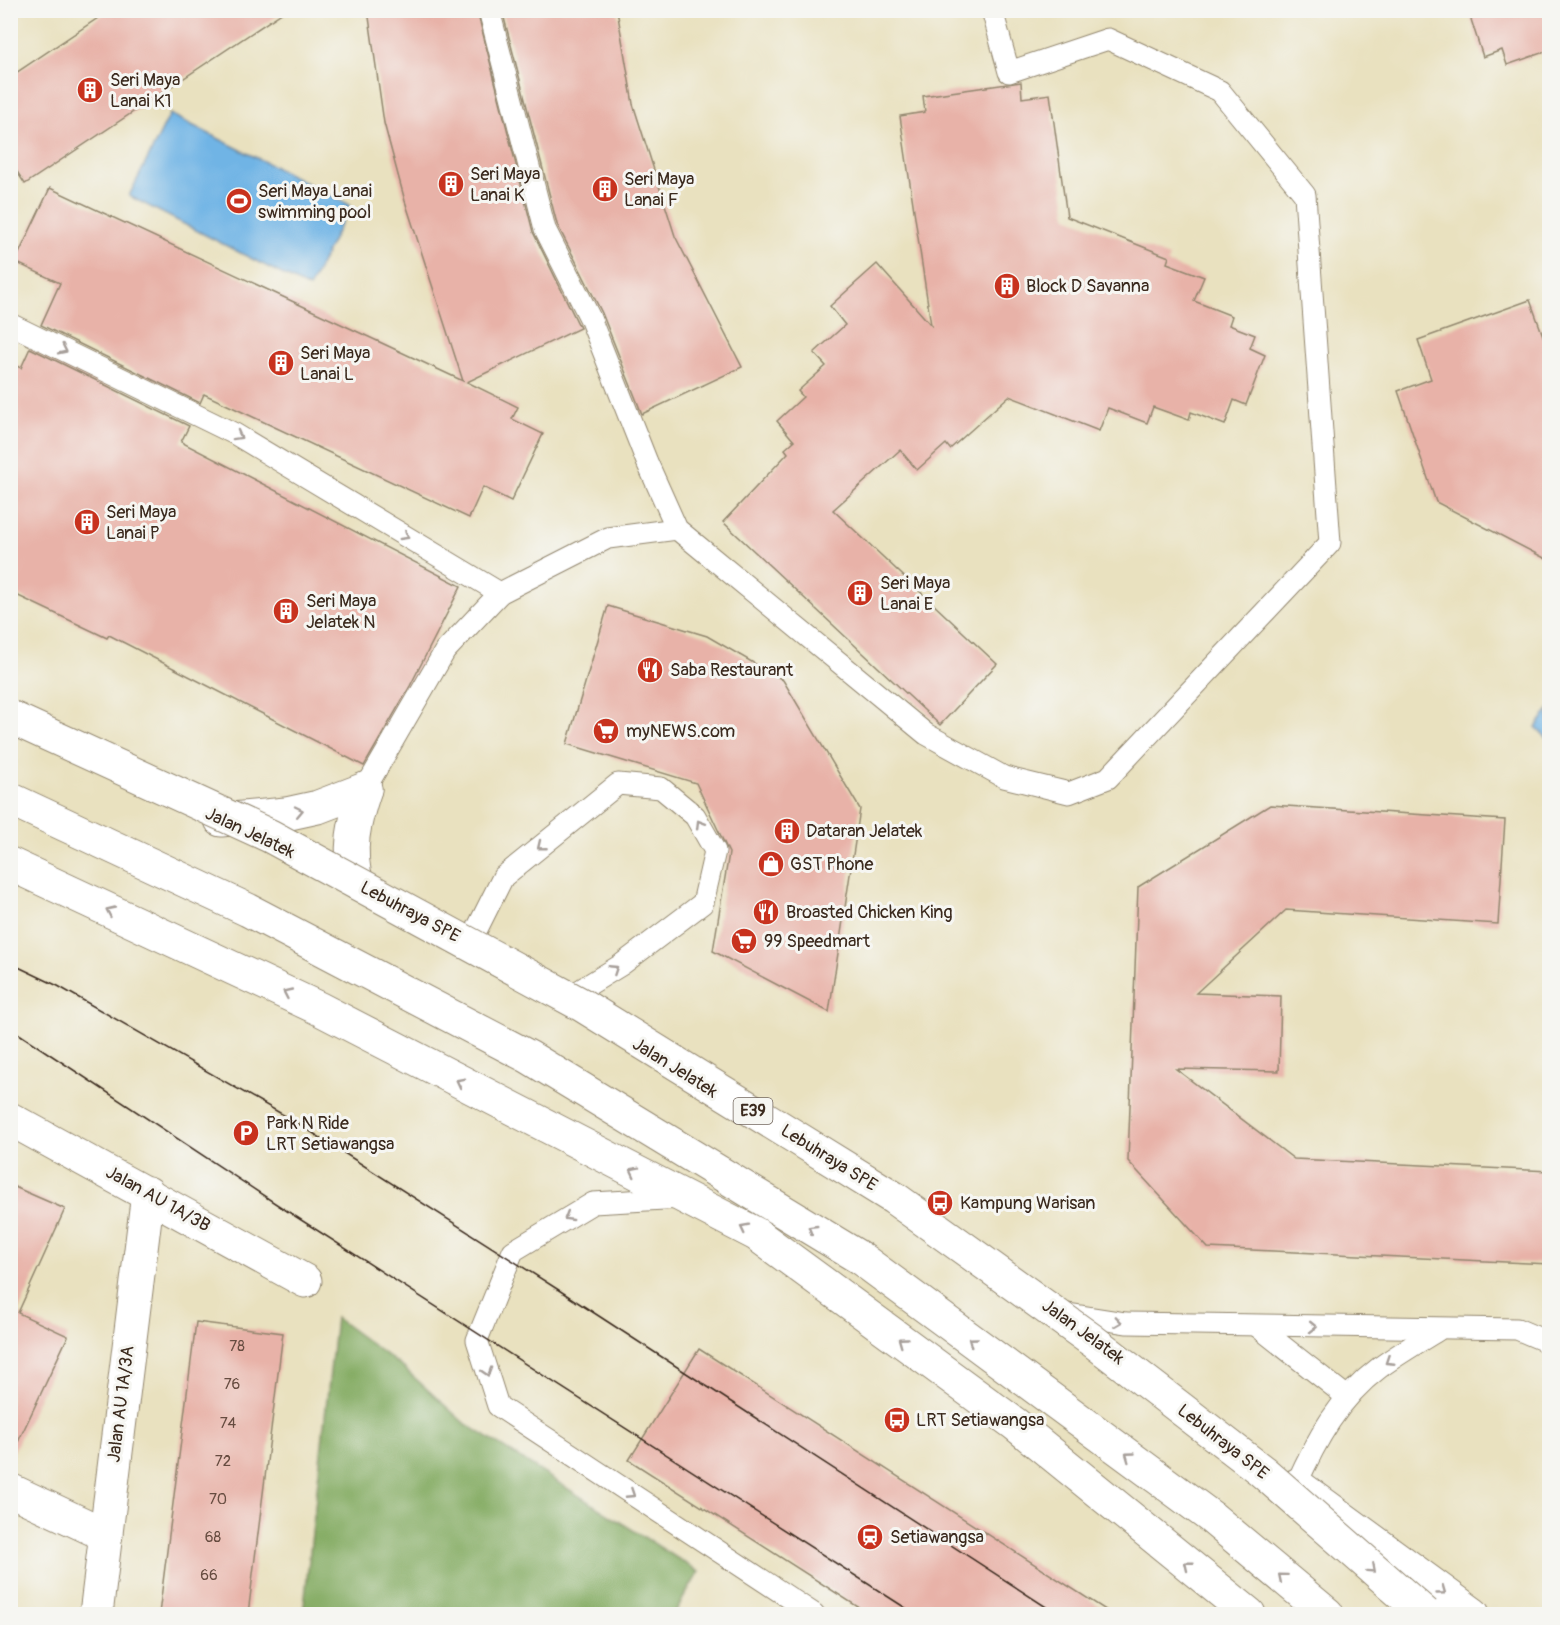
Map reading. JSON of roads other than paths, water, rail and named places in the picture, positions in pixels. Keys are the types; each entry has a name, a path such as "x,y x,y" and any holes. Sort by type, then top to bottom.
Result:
{"main road":[{"name":"Jalan Jelatek","path":"10,717 220,820 426,915 471,941 859,1183 920,1228 1060,1313 1473,1614"},
{"name":"Lebuhraya SPE","path":"10,717 270,836 582,1005 894,1198 1093,1341 1262,1472 1425,1614"},
{"path":"220,820 307,810 365,789"},
{"path":"357,883 351,862 351,852 354,823 365,789"},
{"path":"10,799 248,910 529,1057 860,1258 1211,1517 1327,1614"},
{"path":"10,864 318,1008 756,1234 1015,1424 1240,1610"},
{"name":"Jalan AU 1A/3B","path":"10,1119 305,1281"},
{"name":"Jalan AU 1A/3A","path":"96,1614 148,1193"},
{"path":"10,1490 106,1534"}],"lane":[{"path":"489,10 545,230 590,318 676,529 926,734 1004,777 1069,793 1108,778 1329,543 1305,195 1220,91 1108,39 1009,72 992,10"},
{"path":"10,324 235,434 500,593"},
{"path":"365,789 445,651 500,593 608,538 676,529"},
{"path":"471,941 503,877 618,784 660,788 695,816 715,851 703,903 621,964 564,1000"},
{"path":"686,1198 593,1203 513,1251 477,1340 498,1406 814,1614"},
{"path":"1060,1313 1126,1323 1438,1330 1518,1329 1550,1343"},
{"path":"1257,1326 1347,1397"},
{"path":"1296,1485 1323,1429 1347,1397 1378,1368 1438,1330"}],"water":[{"name":"Seri Maya Lanai swimming pool","path":"170,114 350,205 309,288 129,196"},
{"path":"1549,710 1549,740 1536,727"}],"tram line":[{"path":"10,963 58,986 294,1121 1057,1614"},
{"path":"10,1028 284,1209 915,1614"}],"place":[{"name":"Seri Maya Lanai K1","path":"90,90"},
{"name":"Seri Maya Lanai K","path":"451,184"},
{"name":"Seri Maya Lanai F","path":"605,189"},
{"name":"Seri Maya Lanai swimming pool","path":"239,201"},
{"name":"Block D Savanna","path":"1007,286"},
{"name":"Seri Maya Lanai L","path":"281,363"},
{"name":"Seri Maya Lanai P","path":"87,522"},
{"name":"Seri Maya Lanai E","path":"860,593"},
{"name":"Seri Maya Jelatek N","path":"286,611"},
{"name":"Saba Restaurant","path":"650,670"},
{"name":"myNEWS.com","path":"606,731"},
{"name":"Dataran Jelatek","path":"787,831"},
{"name":"GST Phone","path":"771,864"},
{"name":"Broasted Chicken King","path":"766,912"},
{"name":"99 Speedmart","path":"744,941"},
{"name":"Park N Ride LRT Setiawangsa","path":"246,1133"},
{"name":"Kampung Warisan","path":"940,1203"},
{"name":"LRT Setiawangsa","path":"897,1420"},
{"name":"Setiawangsa","path":"870,1537"}]}
